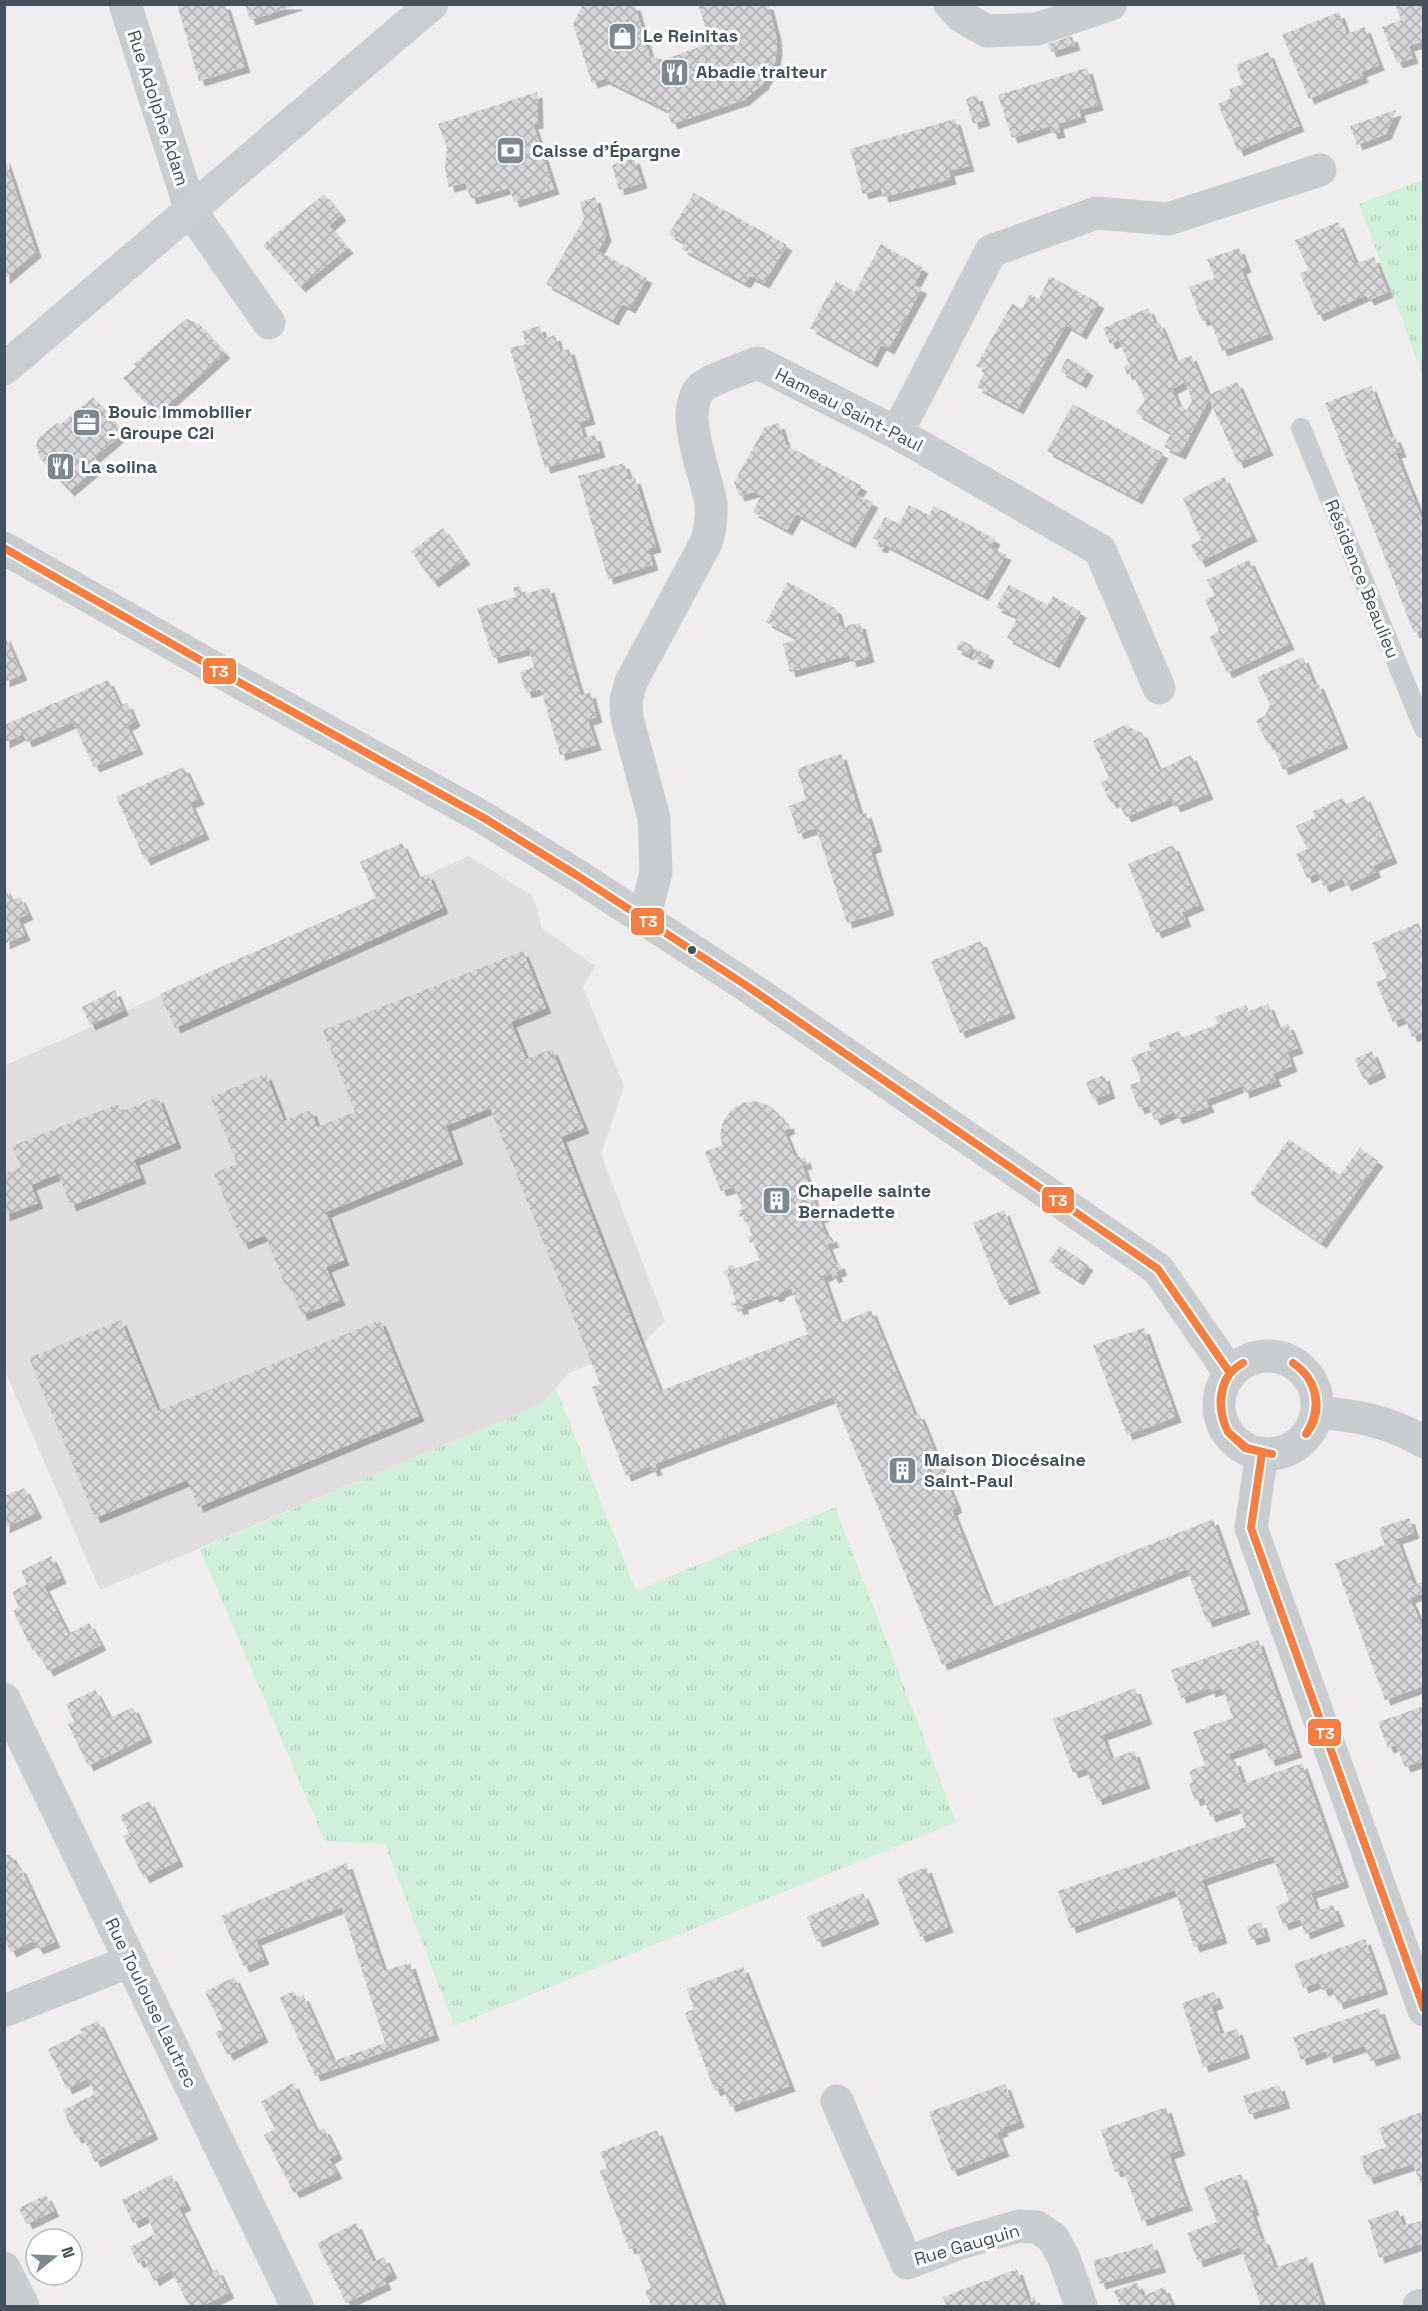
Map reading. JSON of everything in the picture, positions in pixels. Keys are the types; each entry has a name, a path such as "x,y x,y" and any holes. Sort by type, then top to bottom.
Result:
{"main road":[{"path":"4,369 432,4"}],"street":[{"name":"Rue Adolphe Adam","path":"125,4 191,211 269,323"},
{"path":"950,4 961,16 987,31 1037,29 1111,4"},
{"path":"897,433 990,251 1096,213 1168,219 1320,170"},
{"name":"Hameau Saint-Paul","path":"644,920 656,872 654,818 627,718 626,700 631,682 707,541 711,522 711,503 694,439 692,408 702,388 758,363 897,433 1100,550 1159,688"},
{"path":"4,548 484,818 560,863 744,984 1158,1269 1230,1373"},
{"path":"1270,1356 1285,1359 1298,1366 1309,1378 1316,1392 1316,1413 1313,1425 1303,1439 1290,1449 1273,1454 1262,1453 1241,1446 1228,1434 1221,1419 1219,1403 1221,1388 1230,1373 1240,1364 1254,1358 1270,1356"},
{"path":"1316,1413 1346,1414 1404,1430 1424,1442"},
{"path":"1262,1453 1251,1528 1424,2010"},
{"name":"Rue Toulouse Lautrec","path":"4,1699 297,2307"},
{"path":"4,2011 131,1961"},
{"name":"Rue Gauguin","path":"837,2101 907,2263 957,2244 1019,2226 1037,2227 1053,2238 1059,2248 1082,2307"},
{"path":"4,2268 23,2307"},
{"path":"1419,2307 1424,2305"}],"lane":[{"name":"Résidence Beaulieu","path":"1301,428 1424,729"}],"shaded area":[{"path":"469,856 533,896 542,928 595,966 583,987 624,1086 601,1154 665,1321 643,1343 569,1373 543,1403 100,1590 5,1371 4,1066"}],"green space":[{"path":"1424,180 1423,376 1359,204"},
{"path":"556,1388 636,1591 835,1507 956,1822 454,2026 385,1844 325,1841 200,1549 543,1403"}],"building":[{"path":"177,4 225,4 245,67 199,81"},
{"path":"245,4 297,4 297,5 250,20"},
{"path":"583,4 635,5 650,56 663,60 702,46 708,34 698,4 768,4 776,35 775,62 763,84 744,100 672,124 667,110 604,79 592,83 573,24"},
{"path":"1395,4 1424,4 1424,41 1409,46 1413,58 1397,63 1382,27 1401,20"},
{"path":"1339,12 1347,34 1365,27 1379,65 1361,72 1363,77 1309,99 1282,35"},
{"path":"1072,36 1075,45 1051,52 1048,44"},
{"path":"1268,52 1299,126 1238,151 1218,104 1229,99 1230,89 1243,84 1236,65"},
{"path":"1087,68 1098,105 1079,110 1081,117 1058,124 1060,132 1052,134 1050,126 1012,138 998,95"},
{"path":"537,92 538,123 533,124 554,189 514,202 509,188 471,199 465,183 449,187 445,168 447,147 438,124"},
{"path":"977,95 985,120 973,124 966,99"},
{"path":"1395,110 1386,134 1357,145 1350,126"},
{"path":"955,119 969,166 949,171 951,179 892,195 883,197 881,189 863,194 850,149"},
{"path":"4,156 36,252 4,279"},
{"path":"634,158 642,183 619,190 612,165"},
{"path":"694,193 787,245 764,283 750,276 745,283 682,249 685,243 669,234"},
{"path":"324,194 341,215 329,226 348,248 300,287 263,245"},
{"path":"595,197 606,236 598,251 647,278 630,308 622,304 613,320 546,284 584,219 580,202"},
{"path":"1338,222 1356,264 1374,257 1388,292 1369,300 1366,295 1318,316 1300,273 1309,270 1295,240"},
{"path":"881,244 923,268 914,285 922,288 889,349 881,345 872,362 810,328 836,281 855,292"},
{"path":"1239,248 1246,267 1241,269 1268,334 1222,351 1209,318 1202,321 1189,287 1215,278 1207,259"},
{"path":"1050,276 1099,303 1081,334 1066,325 1018,409 977,387 986,370 976,366 1012,304 1022,309 1030,294 1039,299"},
{"path":"1148,308 1155,324 1159,322 1176,362 1191,355 1208,395 1237,382 1268,450 1238,463 1209,399 1180,454 1164,447 1171,433 1136,413 1145,400 1132,372 1127,375 1124,366 1129,364 1119,340 1110,344 1103,328","holes":["1185,382 1192,400 1187,410 1178,405 1172,389"]},
{"path":"186,319 199,324 225,353 156,415 123,378 136,367 134,364"},
{"path":"540,326 544,339 555,335 560,351 569,349 590,419 579,422 584,438 595,435 600,452 545,468 510,348 526,344 522,331"},
{"path":"1067,358 1088,370 1081,383 1060,371"},
{"path":"1371,386 1391,438 1395,436 1401,452 1396,453 1424,524 1424,629 1414,633 1325,403"},
{"path":"93,397 123,433 95,457 100,465 69,491 40,458 36,446 38,439 57,423 60,425"},
{"path":"1073,404 1163,453 1137,499 1047,451"},
{"path":"779,423 786,445 862,486 856,495 873,502 850,543 796,514 787,530 753,512 761,496 754,492 739,496 734,482 765,427"},
{"path":"624,463 629,480 635,478 656,547 648,549 653,565 608,579 578,476"},
{"path":"1224,477 1252,536 1200,562 1191,545 1201,540 1183,498"},
{"path":"909,505 929,515 934,506 995,539 991,547 1006,555 983,595 884,544 882,548 876,546 879,541 873,538 885,517 899,524"},
{"path":"443,528 465,559 433,582 411,551"},
{"path":"1249,560 1289,644 1227,673 1210,637 1219,631 1205,600 1215,595 1207,580"},
{"path":"788,582 836,609 841,627 860,623 869,657 851,662 849,655 790,672 783,644 799,639 766,622"},
{"path":"1009,585 1048,605 1053,596 1081,612 1054,663 1007,638 1018,617 996,607"},
{"path":"520,586 522,595 549,587 581,696 590,692 597,717 588,720 596,745 560,755 541,689 526,693 520,672 534,667 529,649 493,658 477,608 516,597 513,588"},
{"path":"4,634 22,675 4,682"},
{"path":"961,640 973,646 968,655 956,649"},
{"path":"976,649 989,655 985,664 972,658"},
{"path":"1303,657 1314,685 1318,683 1343,743 1283,770 1274,748 1277,747 1274,741 1268,745 1256,720 1265,716 1270,705 1257,677"},
{"path":"108,680 120,706 127,703 135,721 127,726 138,749 94,767 73,722 27,742 23,734 4,743 4,725"},
{"path":"1125,725 1142,733 1159,770 1191,755 1208,794 1175,807 1171,799 1126,817 1117,800 1111,803 1101,783 1109,778 1093,741"},
{"path":"841,754 860,815 866,812 877,846 870,849 889,910 847,923 816,828 798,834 789,806 806,799 797,769"},
{"path":"184,767 199,799 190,803 204,834 145,860 116,797"},
{"path":"1365,796 1392,858 1373,866 1376,872 1346,886 1343,879 1324,887 1317,873 1307,878 1296,854 1307,849 1296,826 1315,818 1313,811 1343,798 1346,804"},
{"path":"402,843 418,878 428,874 443,908 175,1028 160,994 376,898 360,862"},
{"path":"1173,845 1199,905 1182,912 1186,921 1156,933 1128,864"},
{"path":"4,887 11,900 20,897 28,914 18,919 25,935 4,944"},
{"path":"1418,923 1424,935 1424,1032 1412,1037 1404,1017 1393,1022 1376,982 1387,978 1372,943"},
{"path":"981,941 1010,1013 960,1033 931,961"},
{"path":"523,951 546,1008 511,1022 526,1059 552,1049 584,1128 561,1137 660,1391 808,1334 791,1288 779,1293 780,1295 774,1297 772,1294 742,1305 744,1308 738,1310 736,1305 732,1306 731,1303 736,1301 727,1275 725,1276 723,1272 729,1269 728,1266 733,1265 734,1269 760,1260 753,1242 750,1243 748,1237 752,1235 744,1215 740,1217 738,1211 743,1209 734,1187 721,1191 705,1152 722,1145 720,1133 724,1120 731,1110 743,1103 755,1101 768,1105 778,1113 785,1124 788,1123 790,1128 784,1131 795,1157 799,1156 801,1159 805,1157 807,1164 802,1165 809,1185 814,1184 816,1190 811,1192 818,1212 823,1210 825,1216 819,1218 827,1238 831,1236 834,1242 827,1244 835,1264 839,1263 842,1270 836,1272 838,1276 833,1278 831,1273 823,1277 839,1323 871,1310 915,1416 919,1413 957,1507 952,1510 989,1602 992,1600 994,1607 1213,1519 1245,1609 1207,1622 1187,1569 942,1665 833,1397 655,1464 657,1470 652,1471 650,1466 626,1476 592,1387 600,1384 490,1108 446,1126 458,1159 326,1212 344,1260 326,1267 340,1300 302,1315 289,1284 285,1285 265,1235 243,1244 214,1173 237,1164 211,1097 266,1074 284,1121 311,1110 317,1127 355,1112 323,1030"},
{"path":"115,990 123,1010 90,1025 82,1007"},
{"path":"1268,1004 1278,1028 1288,1024 1298,1048 1287,1052 1292,1066 1273,1074 1276,1081 1244,1093 1242,1086 1206,1100 1209,1107 1177,1119 1174,1112 1155,1120 1148,1106 1139,1109 1130,1085 1141,1081 1131,1057 1151,1050 1148,1043 1179,1031 1182,1038 1218,1024 1215,1017 1246,1005 1249,1011"},
{"path":"1372,1051 1381,1072 1364,1080 1354,1059"},
{"path":"1104,1075 1110,1093 1093,1100 1086,1082"},
{"path":"158,1097 176,1143 134,1160 141,1178 71,1206 58,1174 31,1185 38,1203 4,1216 4,1174 21,1167 12,1146 118,1104 121,1112"},
{"path":"1289,1139 1340,1175 1360,1148 1378,1161 1321,1243 1250,1194"},
{"path":"1004,1210 1035,1288 1004,1300 973,1223"},
{"path":"1060,1246 1088,1265 1078,1280 1049,1261"},
{"path":"121,1320 158,1411 380,1320 419,1416 198,1507 187,1480 95,1518 29,1358"},
{"path":"1144,1328 1176,1417 1127,1435 1093,1345"},
{"path":"24,1488 37,1513 4,1528 4,1496"},
{"path":"1409,1518 1414,1533 1397,1539 1414,1585 1424,1581 1424,1593 1410,1598 1424,1631 1424,1686 1385,1700 1335,1563 1385,1545 1379,1528"},
{"path":"51,1556 61,1578 44,1586 68,1634 89,1623 101,1645 48,1671 37,1650 33,1651 13,1611 19,1607 12,1592 27,1584 21,1571"},
{"path":"1258,1640 1297,1752 1270,1761 1263,1742 1228,1754 1231,1761 1235,1760 1243,1784 1302,1763 1344,1882 1311,1893 1317,1911 1333,1905 1339,1921 1305,1934 1300,1919 1283,1925 1276,1906 1289,1901 1273,1856 1202,1880 1222,1938 1194,1947 1175,1890 1071,1928 1058,1891 1246,1827 1239,1807 1210,1817 1204,1797 1195,1801 1189,1784 1193,1782 1189,1771 1205,1765 1193,1732 1233,1718 1222,1688 1210,1692 1209,1688 1181,1698 1171,1670"},
{"path":"1135,1688 1147,1719 1102,1735 1111,1759 1134,1751 1145,1783 1097,1800 1086,1768 1073,1773 1053,1719"},
{"path":"95,1690 110,1718 133,1707 147,1737 88,1766 68,1724 74,1721 66,1704"},
{"path":"1424,1706 1424,1761 1405,1767 1396,1745 1388,1748 1378,1722"},
{"path":"149,1801 178,1861 144,1878 123,1836 129,1833 120,1816"},
{"path":"10,1854 18,1868 20,1867 55,1942 38,1949 33,1941 11,1952 4,1939 4,1856"},
{"path":"347,1863 384,1971 410,1963 434,2035 315,2076 280,1998 293,1991 298,1999 303,1995 333,2061 385,2043 342,1907 256,1940 264,1959 244,1967 221,1916"},
{"path":"926,1867 948,1927 920,1937 897,1879"},
{"path":"863,1893 874,1919 817,1942 807,1917"},
{"path":"1261,1922 1265,1936 1251,1940 1247,1927"},
{"path":"1365,1939 1383,1989 1338,2004 1332,1987 1323,1991 1319,1982 1303,1988 1294,1964"},
{"path":"743,1967 790,2086 730,2107 723,2087 715,2091 685,2013 694,2009 687,1989"},
{"path":"234,1977 263,2037 228,2055 215,2032 223,2029 205,1992"},
{"path":"1214,1992 1218,2003 1211,2006 1221,2034 1237,2029 1245,2053 1203,2067 1182,2003"},
{"path":"1379,2008 1395,2053 1371,2061 1364,2046 1328,2058 1326,2051 1301,2060 1293,2037"},
{"path":"98,2021 153,2134 95,2162 83,2136 76,2138 63,2110 95,2094 87,2079 67,2089 48,2049 82,2033 80,2029"},
{"path":"293,2083 317,2132 324,2128 337,2154 329,2159 337,2173 294,2193 264,2135 275,2129 261,2102"},
{"path":"1005,2084 1019,2122 1002,2128 1003,2131 997,2133 1004,2151 952,2171 929,2112"},
{"path":"1279,2085 1285,2103 1249,2114 1243,2096"},
{"path":"1166,2107 1180,2150 1169,2154 1187,2205 1142,2221 1123,2170 1115,2172 1101,2130"},
{"path":"1424,2111 1424,2191 1413,2164 1368,2179 1360,2157 1386,2147 1379,2128"},
{"path":"657,2130 723,2306 651,2306 645,2291 651,2288 636,2247 629,2249 600,2171 607,2168 600,2152"},
{"path":"1241,2174 1254,2210 1251,2211 1261,2239 1264,2239 1275,2268 1307,2257 1322,2306 1288,2306 1287,2304 1261,2306 1240,2247 1198,2262 1187,2233 1217,2222 1204,2187"},
{"path":"171,2175 186,2205 179,2208 211,2273 217,2269 229,2293 202,2306 189,2306 171,2270 154,2281 144,2260 138,2263 130,2247 155,2234 147,2216 133,2223 122,2200"},
{"path":"46,2195 54,2211 27,2224 19,2208"},
{"path":"1398,2210 1403,2226 1424,2220 1424,2243 1379,2258 1368,2220"},
{"path":"356,2223 374,2262 384,2257 392,2273 383,2278 386,2284 346,2303 317,2243"},
{"path":"1152,2244 1161,2267 1100,2284 1093,2261"},
{"path":"1017,2269 1028,2300 1034,2297 1037,2306 947,2306 943,2297"},
{"path":"1137,2283 1143,2296 1164,2287 1172,2306 1120,2306 1114,2291"}],"transit line":[{"name":"T3","path":"4,548 484,818 744,984 1158,1269 1230,1373"},
{"name":"T3","path":"1228,1432 1222,1413 1221,1394 1228,1376 1243,1363"},
{"name":"T3","path":"1228,1432 1221,1403 1224,1384 1235,1369 1243,1363"},
{"name":"T3","path":"1293,1363 1308,1378 1316,1396 1315,1415 1306,1434"},
{"name":"T3","path":"1293,1363 1308,1378 1315,1396 1314,1415 1306,1434"},
{"name":"T3","path":"1228,1432 1247,1448 1272,1454"},
{"name":"T3","path":"1228,1432 1245,1448 1272,1454"},
{"name":"T3","path":"1262,1453 1251,1528 1424,2009"}],"place":[{"name":"Le Reinitas","path":"622,36"},
{"name":"Abadie traiteur","path":"675,72"},
{"name":"Caisse d'Épargne","path":"511,151"},
{"name":"Bouic Immobilier - Groupe C2i","path":"87,422"},
{"name":"La solina","path":"60,467"},
{"name":"Chapelle sainte Bernadette","path":"777,1201"},
{"name":"Maison Diocésaine Saint-Paul","path":"903,1470"}]}
